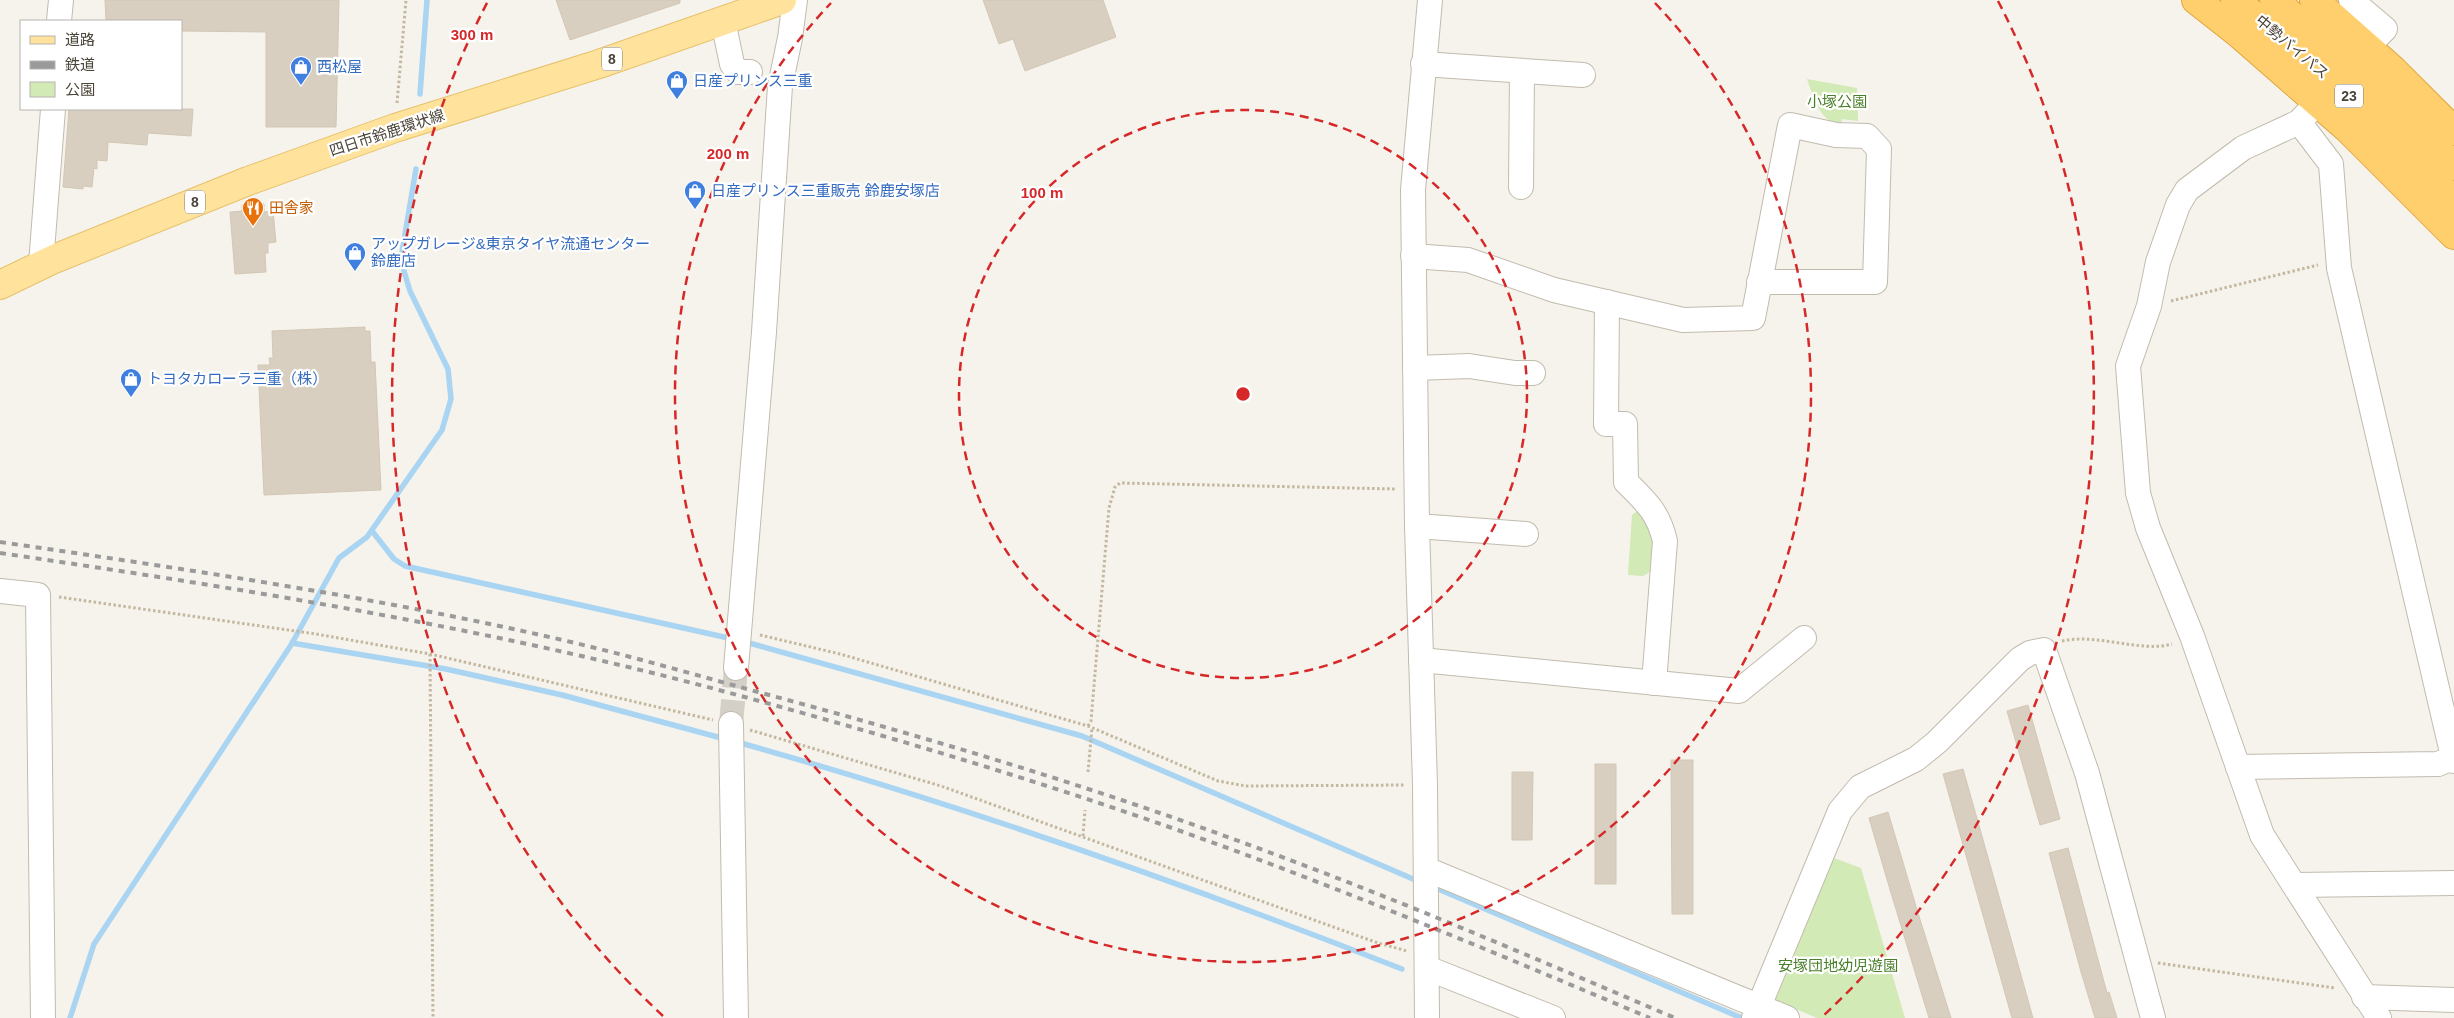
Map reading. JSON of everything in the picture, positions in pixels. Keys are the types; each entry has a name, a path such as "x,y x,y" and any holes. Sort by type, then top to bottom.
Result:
{"highway":[{"path":"2196,0 2238,33 2348,129 2454,235"},
{"name":"中勢バイパス","path":"2235,0 2328,77 2454,201"},
{"name":"中勢バイパス","path":"2274,0 2396,107 2454,166"},
{"path":"2314,0 2393,70 2454,131"}],"main road":[{"name":"四日市鈴鹿環状線","path":"0,286 41,264 248,180 395,128 441,116 782,0"}],"street":[{"path":"59,20 61,0"},
{"path":"738,645 764,332 780,86 790,38 795,0"},
{"path":"1427,1018 1425,785 1416,526 1413,190 1430,0"},
{"path":"2351,0 2385,28 2376,38"},
{"path":"723,21 732,64 738,72 750,72"},
{"path":"1423,64 1583,76"},
{"path":"1521,187 1522,71"},
{"path":"41,264 53,110"},
{"path":"2238,767 2438,764 2454,759 2338,260 2331,164 2306,114 2243,148 2187,190 2178,205 2158,262 2149,306 2128,366 2138,493 2148,528 2192,636 2262,836 2362,995 2379,1018"},
{"path":"1414,256 1468,260 1554,290 1684,320 1753,318 1759,282 1790,125 1836,135 1867,136 1879,149 1875,282 1759,282"},
{"path":"1607,302 1606,424 1625,424 1626,482 1650,506 1660,522 1665,541 1654,683"},
{"path":"1415,368 1469,366 1515,373 1533,373"},
{"path":"1416,526 1526,534"},
{"path":"0,591 38,594 43,1018"},
{"path":"1421,660 1739,691 1804,638"},
{"path":"1755,1013 1840,811 1860,787 1916,759 1937,742 2020,659 2030,653 2044,650 2087,773 2153,1018"},
{"path":"731,735 736,1018"},
{"path":"1426,879 1755,1013 1787,1018"},
{"path":"2294,885 2454,883"},
{"path":"1427,959 1553,1018"},
{"path":"2362,995 2454,1000"}],"path":[{"path":"395,128 406,0"},
{"path":"2149,306 2338,260"},
{"path":"1088,726 1110,508 1115,487 1120,483 1287,488 1386,488 1416,491"},
{"path":"38,594 285,629 430,654 731,735 941,786 1427,959"},
{"path":"2044,650 2058,642 2070,639 2082,638 2160,646 2170,645 2192,636"},
{"path":"738,645 840,654 1088,726 1092,730 1218,781 1234,785 1425,785"},
{"path":"430,654 433,1018"},
{"path":"1088,772 1092,730"},
{"path":"1083,836 1085,810"},
{"path":"2138,960 2229,972 2362,995"}],"green space":[{"name":"小塚公園","path":"1807,79 1857,88 1858,121 1842,119 1841,126 1827,119 1818,108"},
{"path":"1640,509 1655,535 1653,570 1643,576 1628,575 1632,515"},
{"name":"安塚団地幼児遊園","path":"1831,857 1861,868 1905,1018 1817,1018 1777,1001 1773,993"}],"building":[{"path":"105,0 339,0 336,127 266,127 266,32 182,31 182,20 106,20"},
{"path":"556,0 680,0 680,3 570,40"},
{"path":"983,0 1103,0 1116,37 1025,71 1013,39 999,44"},
{"path":"193,109 191,136 148,133 147,145 108,142 107,161 97,160 97,169 94,168 92,187 83,186 83,189 63,187 69,110"},
{"name":"田舎家","path":"264,204 264,212 273,211 276,242 268,243 268,253 265,253 266,272 235,274 230,212 242,211 242,205"},
{"path":"365,327 365,331 370,331 371,362 375,362 381,490 264,495 258,365 270,365 269,358 273,358 272,331"},
{"path":"2028,705 2060,819 2040,825 2007,711"},
{"path":"1671,760 1693,760 1693,914 1672,914"},
{"path":"1595,764 1616,764 1616,884 1595,884"},
{"path":"1963,769 2033,1018 2012,1018 1943,774"},
{"path":"1512,772 1533,772 1532,840 1512,840"},
{"path":"1888,812 1951,1018 1929,1018 1869,818"},
{"path":"2068,848 2107,993 2109,992 2117,1018 2095,1018 2081,972 2049,853"}],"waterway":[{"path":"420,94 427,0"},
{"path":"70,1018 94,944 291,645 339,558 367,537 442,430 451,399 448,369 410,291 404,271 402,252 416,169"},
{"path":"372,531 394,559 405,566 733,639"},
{"path":"742,641 1082,736 1420,882"},
{"path":"292,643 446,669 562,695 725,739"},
{"path":"737,742 905,792 1072,847 1237,906 1402,969"},
{"path":"1431,886 1742,1018"}],"tunnel":[{"path":"731,724 736,668"}],"railway":[{"path":"0,542 287,586 500,626 618,654 881,726 1063,781 1184,821 1299,863 1514,950 1675,1018"},
{"path":"0,553 275,596 458,630 640,670 793,710 983,766 1109,806 1233,850 1391,911 1650,1018"}],"place":[{"name":"西松屋","path":"301,86"},
{"name":"日産プリンス三重","path":"677,100"},
{"name":"日産プリンス三重販売 鈴鹿安塚店","path":"695,210"},
{"name":"田舎家","path":"253,227"},
{"name":"アップガレージ&東京タイヤ流通センター 鈴鹿店","path":"355,272"},
{"name":"トヨタカローラ三重（株）","path":"131,398"}]}
